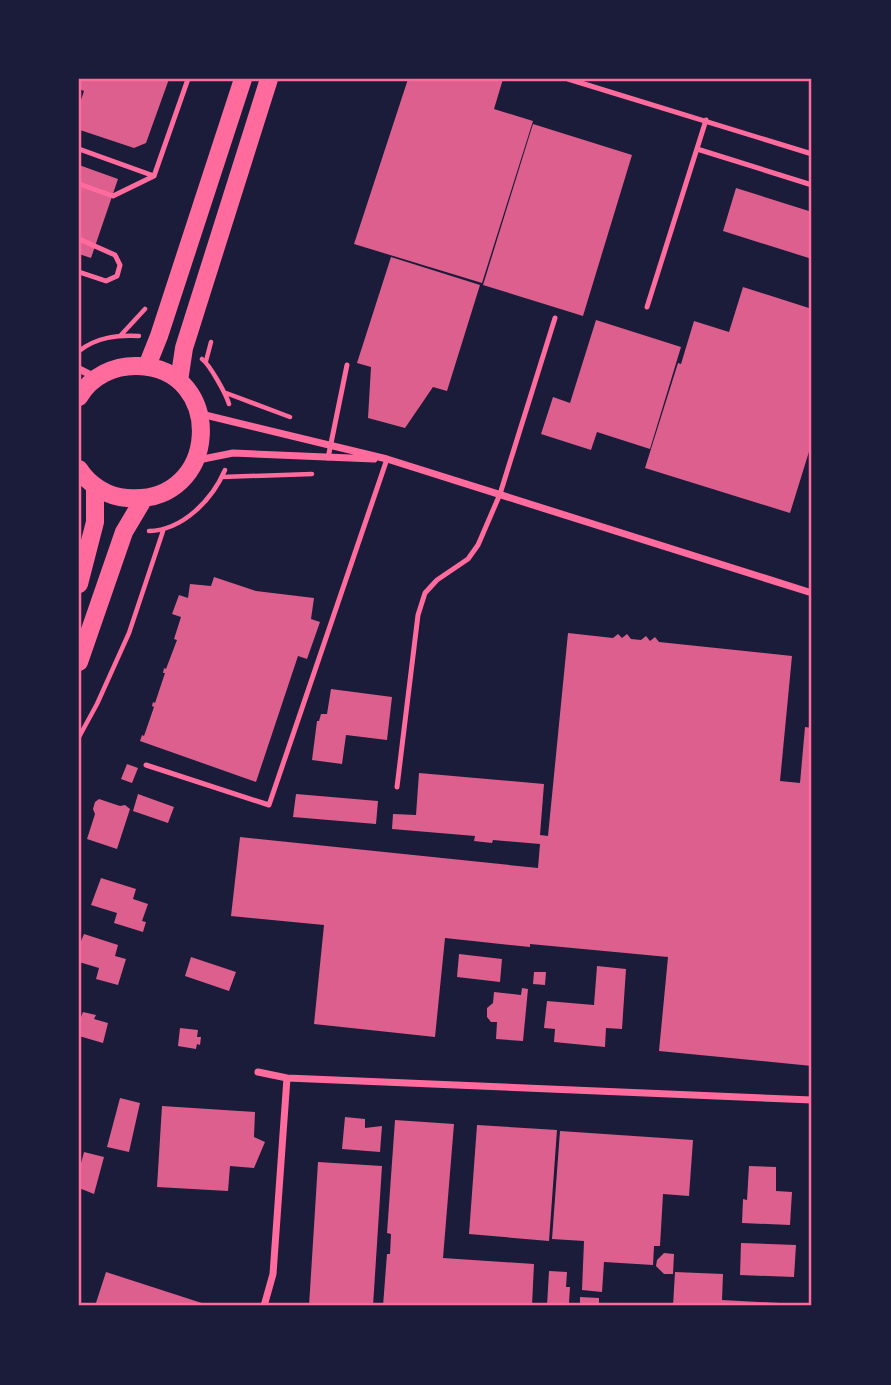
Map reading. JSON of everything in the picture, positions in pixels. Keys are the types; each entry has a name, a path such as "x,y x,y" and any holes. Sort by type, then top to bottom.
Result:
{"main road":[{"path":"146,366 159,336 243,79"},
{"path":"179,381 184,348 269,79"},
{"path":"79,397 96,378 111,369 129,365 146,366 179,381 192,396 200,414 203,437 197,460 184,479 165,493 143,500 118,498 95,487 79,469"},
{"path":"79,584 95,522 95,487"},
{"path":"79,662 124,532 143,500"}],"street":[{"path":"79,369 96,378"},
{"path":"200,414 387,459 812,593"},
{"path":"197,460 233,453 387,459"},
{"path":"258,1072 287,1078 812,1100"},
{"path":"264,1306 273,1274 287,1078"}],"lane":[{"path":"79,184 113,196 153,176 188,79"},
{"path":"569,79 812,154"},
{"path":"647,307 706,120"},
{"path":"79,149 153,176"},
{"path":"697,149 812,185"},
{"path":"79,239 115,255 120,265 117,276 106,281 79,272"},
{"path":"397,787 418,615 425,593 437,580 468,559 478,545 500,494 555,318"},
{"path":"328,458 347,365"},
{"path":"146,765 270,805 387,459"}],"path":[{"path":"79,342 87,345"},
{"path":"79,737 97,704 128,633 163,531"}],"building":[{"path":"79,79 169,79 146,143 134,148 80,130 79,106 84,91 79,89"},
{"path":"408,79 503,79 494,109 533,121 482,283 354,244"},
{"path":"533,124 632,155 583,316 483,285"},
{"path":"79,165 118,179 91,258 79,254"},
{"path":"736,188 812,212 812,259 723,231"},
{"path":"391,257 480,285 447,391 433,387 405,428 368,418 371,367 357,363"},
{"path":"743,287 812,309 812,442 790,513 645,468 694,321 729,332"},
{"path":"596,320 681,347 650,449 597,432 591,450 541,434 553,397 570,403"},
{"path":"214,577 256,591 314,598 311,619 320,622 307,659 298,656 256,782 140,741 154,707 153,702 155,703 165,673 164,668 166,669 177,640 174,639 181,617 172,614 179,595 188,598 190,584 211,586"},
{"path":"568,633 613,638 618,634 622,638 627,634 631,639 641,640 646,636 650,641 655,637 659,642 792,656 780,781 800,783 805,727 812,728 812,1066 659,1051 668,957 530,944 530,947 445,938 435,1037 314,1024 324,925 231,916 240,837 538,868 540,844 493,840 492,843 474,841 475,836 392,829 393,814 416,815 419,773 544,784 540,835 548,836"},
{"path":"331,689 392,697 387,740 346,735 342,764 312,760 317,721 321,714 327,714"},
{"path":"127,764 138,768 132,783 121,779"},
{"path":"138,794 174,807 168,823 133,811"},
{"path":"296,794 378,801 376,824 293,817"},
{"path":"99,799 125,805 130,809 117,849 87,839 95,814 95,802"},
{"path":"101,878 136,889 133,899 148,904 142,921 146,922 143,932 114,923 117,913 91,905"},
{"path":"84,934 118,945 115,956 126,959 118,985 96,979 99,968 79,962 79,946"},
{"path":"459,954 502,959 500,982 457,977"},
{"path":"191,957 236,972 229,991 185,976"},
{"path":"597,966 626,969 622,1029 606,1028 605,1047 554,1042 555,1029 544,1028 547,1001 594,1005"},
{"path":"534,972 546,972 545,985 533,984"},
{"path":"522,988 528,989 523,1041 496,1039 497,1022 491,1022 487,1017 487,1008 493,1003 494,992 521,995"},
{"path":"83,1012 96,1015 94,1019 108,1023 103,1043 79,1036 79,1022"},
{"path":"180,1028 198,1030 197,1037 201,1037 200,1045 197,1044 196,1049 178,1046"},
{"path":"120,1098 140,1103 129,1152 107,1147"},
{"path":"162,1106 255,1112 254,1137 265,1142 254,1168 230,1166 228,1191 157,1187"},
{"path":"345,1117 365,1119 365,1128 382,1126 380,1152 342,1149"},
{"path":"395,1120 454,1124 443,1258 534,1264 532,1306 383,1306 387,1254 390,1254 391,1234 387,1233"},
{"path":"477,1125 557,1130 549,1241 469,1234"},
{"path":"560,1131 693,1140 689,1196 663,1194 660,1246 654,1246 653,1265 604,1262 602,1292 582,1290 584,1241 552,1239"},
{"path":"84,1152 104,1157 94,1194 79,1188 79,1171"},
{"path":"318,1162 382,1166 373,1306 309,1306"},
{"path":"749,1166 776,1167 776,1191 792,1192 790,1225 742,1223 743,1199 747,1200"},
{"path":"741,1243 796,1245 794,1277 740,1275"},
{"path":"664,1253 674,1254 673,1274 664,1274 656,1266 657,1260"},
{"path":"549,1271 567,1272 566,1287 570,1287 569,1303 565,1306 547,1306"},
{"path":"106,1272 211,1306 95,1306"},
{"path":"675,1272 723,1274 722,1300 798,1306 673,1306"},
{"path":"580,1297 599,1298 599,1306 580,1306"}]}
